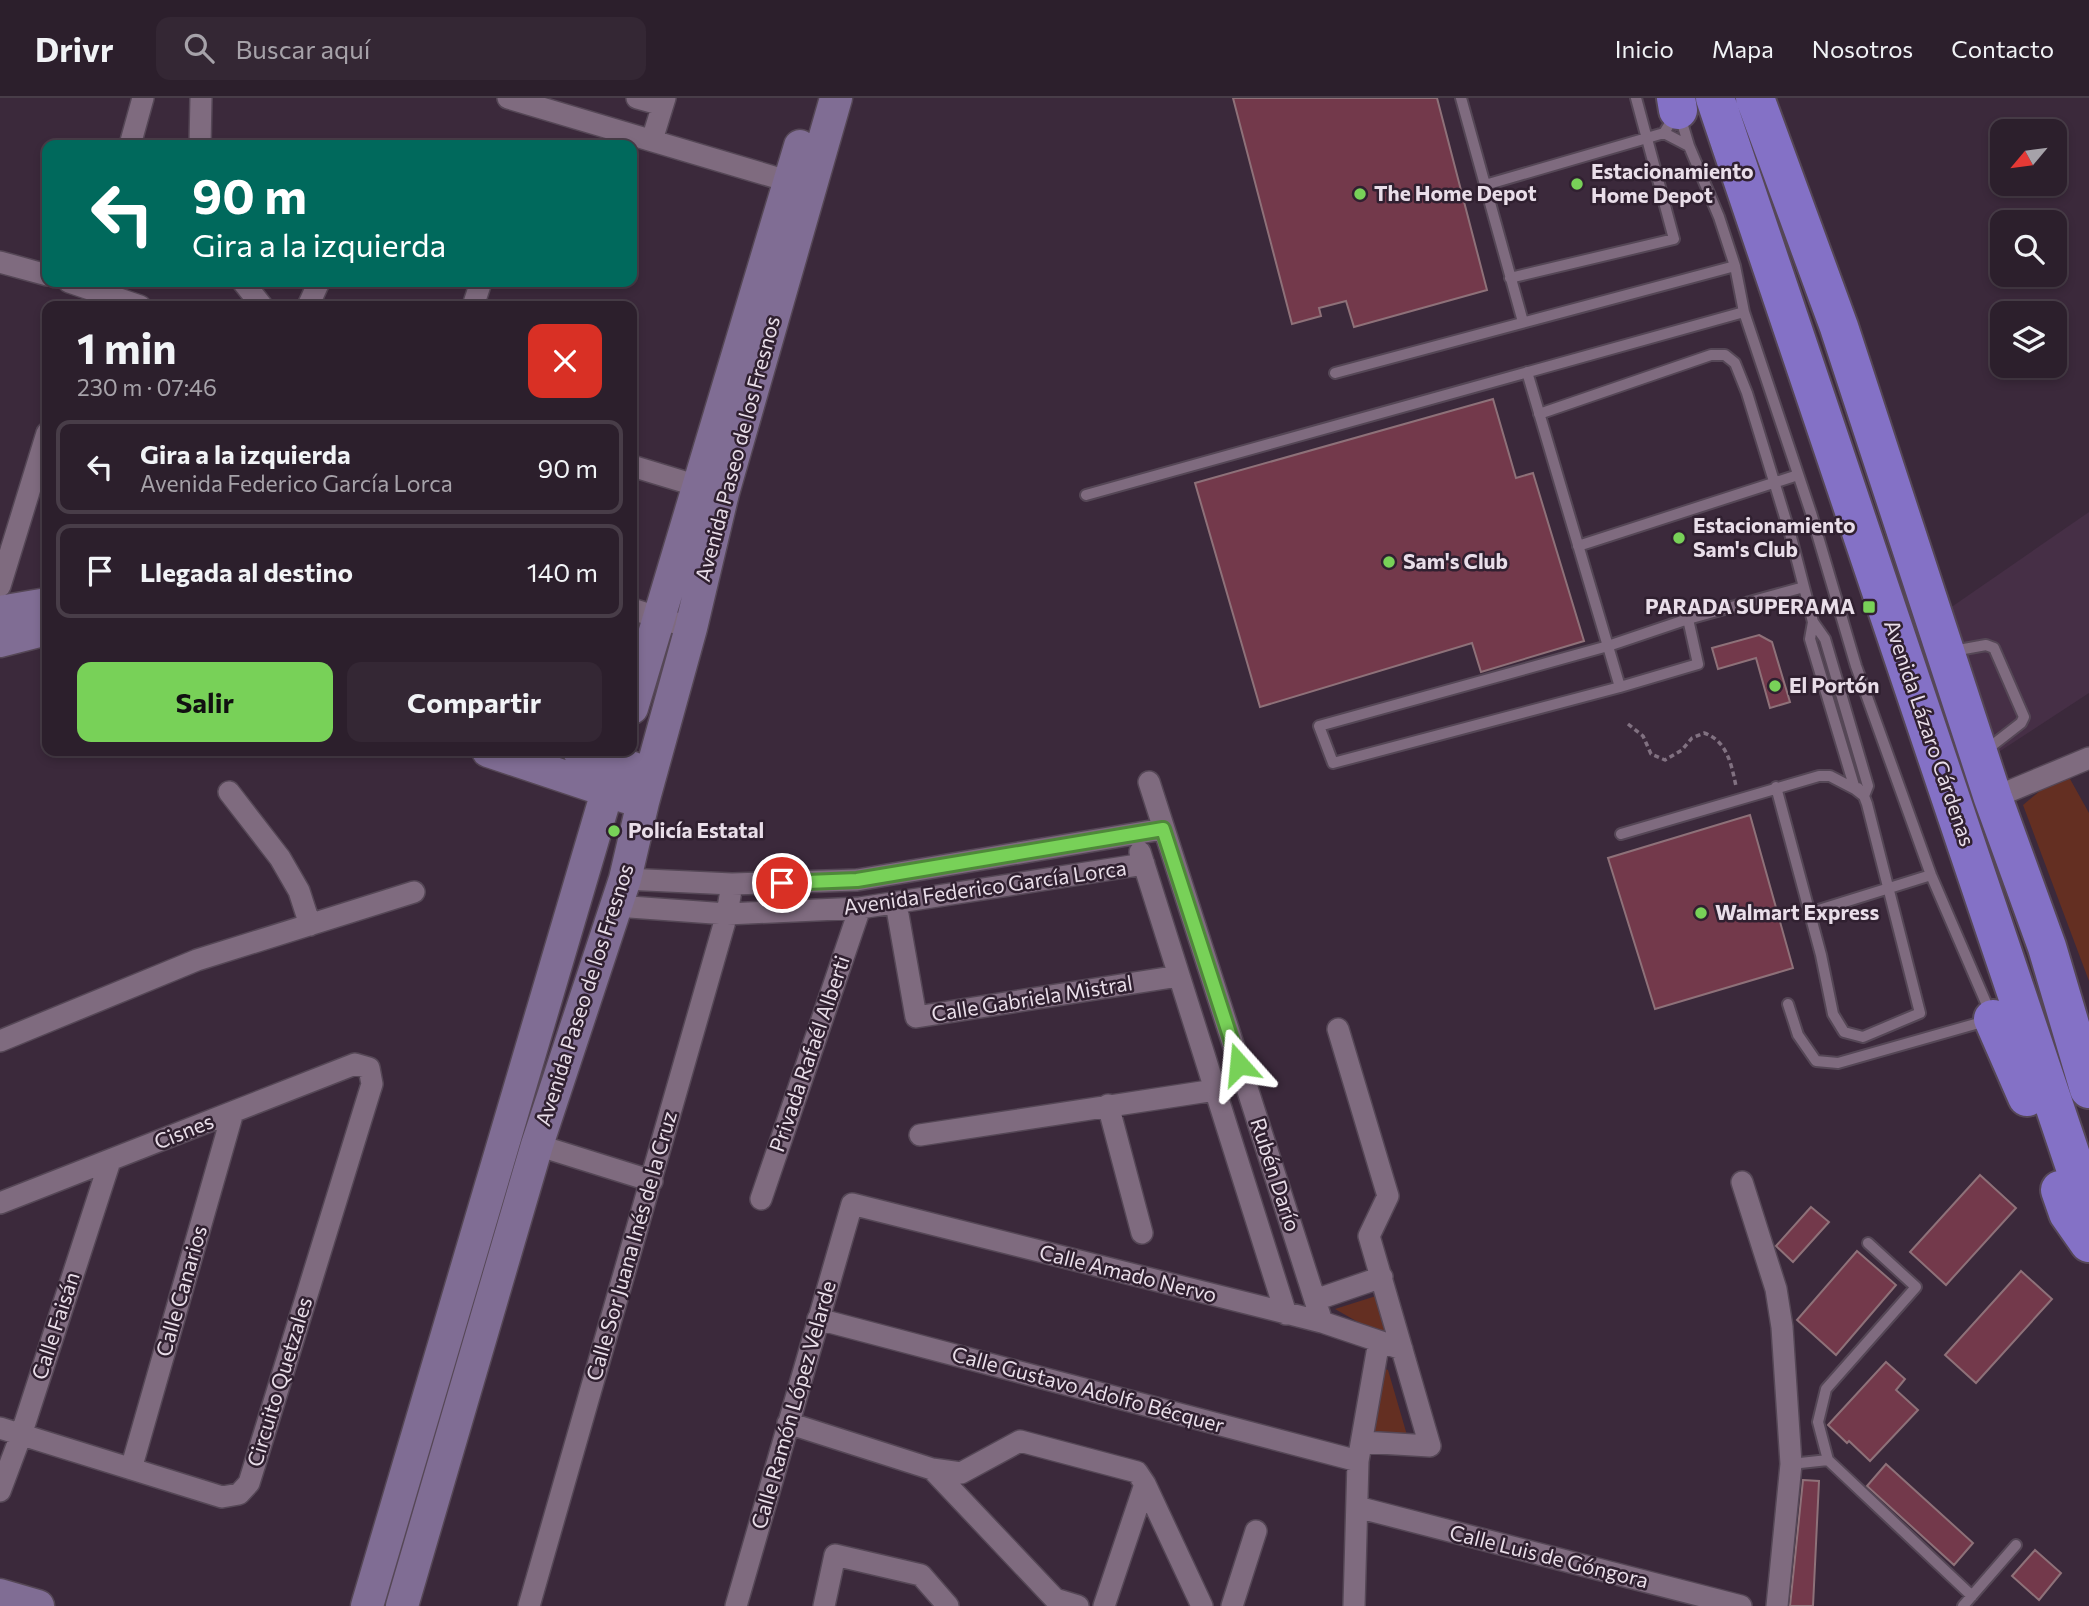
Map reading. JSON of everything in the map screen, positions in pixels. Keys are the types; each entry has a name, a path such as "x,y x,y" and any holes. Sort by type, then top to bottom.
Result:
{"highway":[{"name":"Avenida Lázaro Cárdenas","path":"1715,98 2089,1209"},
{"name":"Avenida Lázaro Cárdenas","path":"1755,98 1839,327 1993,798 2047,947 2089,1092"},
{"path":"1744,185 1797,285 1826,349 2034,972 2068,1059 2089,1092"},
{"path":"2047,947 2089,1021"},
{"path":"1993,1019 2018,1072 2068,1213 2089,1243"}],"street":[{"path":"131,140 144,98"},
{"path":"200,140 201,98"},
{"path":"508,98 800,184"},
{"path":"637,98 664,101 652,140"},
{"name":"Avenida Paseo de los Fresnos","path":"800,184 814,98"},
{"name":"Avenida Paseo de los Fresnos","path":"402,1606 537,1145 621,893 691,628 711,490 800,184 836,98"},
{"path":"0,262 42,274"},
{"path":"247,287 258,301"},
{"path":"83,289 123,301"},
{"path":"0,586 42,449"},
{"path":"637,468 711,490"},
{"name":"Avenida Paseo de los Fresnos","path":"637,674 646,613 711,490"},
{"path":"0,612 42,605"},
{"path":"646,613 691,628"},
{"path":"0,641 42,630"},
{"path":"523,756 614,769"},
{"path":"589,756 647,788"},
{"path":"1993,798 2089,758"},
{"name":"Avenida Paseo de los Fresnos","path":"368,1606 614,769"},
{"name":"Rubén Darío","path":"1149,782 1322,1322"},
{"path":"229,792 280,858 299,891 310,925"},
{"name":"Avenida Federico García Lorca","path":"621,893 732,884 857,880 1163,829"},
{"name":"Rubén Darío","path":"1134,834 1286,1314"},
{"name":"Avenida Federico García Lorca","path":"621,893 727,914 860,908 1144,864"},
{"name":"Calle Sor Juana Inés de la Cruz","path":"529,1606 652,1181 727,914 732,884"},
{"path":"0,1041 197,960 414,892"},
{"name":"Calle Gabriela Mistral","path":"896,903 916,1017 1179,976"},
{"name":"Privada Rafaél Alberti","path":"761,1199 860,908"},
{"path":"1338,1029 1388,1196 1369,1236 1430,1446 1360,1451"},
{"name":"Cisnes","path":"0,1203 355,1065 369,1068"},
{"name":"Circuito Quetzales","path":"0,1428 222,1497 239,1494 249,1483 372,1084 369,1068"},
{"path":"920,1135 1215,1090"},
{"path":"519,1093 551,1103"},
{"path":"1108,1105 1142,1233"},
{"name":"Calle Canarios","path":"131,1469 233,1112"},
{"path":"537,1145 652,1181"},
{"name":"Calle Faisán","path":"0,1491 21,1435 110,1161"},
{"path":"1742,1182 1776,1289 1782,1327 1791,1464 1777,1606"},
{"name":"Calle Amado Nervo","path":"852,1204 1322,1322 1402,1349"},
{"name":"Calle Ramón López Velarde","path":"736,1606 852,1204"},
{"path":"1315,1300 1382,1277"},
{"name":"Calle Gustavo Adolfo Bécquer","path":"818,1319 1360,1451"},
{"path":"1354,1606 1360,1451 1379,1342"},
{"path":"788,1423 932,1469 961,1473 1020,1441 1137,1472 1202,1606"},
{"path":"932,1469 1055,1599 1078,1606"},
{"path":"1104,1606 1145,1484"},
{"name":"Calle Luis de Góngora","path":"1357,1507 1741,1606"},
{"path":"1232,1606 1256,1531"},
{"path":"824,1606 835,1555 921,1575 948,1606"},
{"path":"0,1595 38,1606"}],"lane":[{"path":"1461,98 1523,322"},
{"path":"1510,278 1674,239 1636,98"},
{"path":"1485,185 1648,138 1673,113"},
{"path":"1673,113 1719,217 1735,266 1744,312 1811,513 1856,666 1931,875 1993,1019 1838,1063 1816,1061 1798,1035 1788,1003"},
{"path":"1673,113 1689,146"},
{"path":"1335,373 1735,266"},
{"path":"1086,495 1744,312"},
{"path":"1539,414 1711,355 1725,355 1735,363 1747,393 1791,537 1813,622 1810,639 1862,790 1920,1013 1863,1037 1844,1032 1833,1014 1824,969 1776,786"},
{"path":"1527,372 1620,687"},
{"path":"1578,546 1798,475"},
{"path":"1688,619 1698,664 1620,687 1333,763 1319,726 1608,646 1688,619 1804,587"},
{"path":"1946,653 1986,645 1994,648 2024,717 2021,723 1980,755"},
{"path":"1621,834 1776,786 1819,776 1830,776 1862,790"},
{"path":"1810,914 1931,875"},
{"path":"1868,1243 1916,1287 1826,1389 1818,1422 1828,1460 1972,1596"},
{"path":"1791,1464 1828,1460"},
{"path":"1964,1606 2016,1545"}],"path":[{"path":"1628,724 1643,736 1651,754 1665,761 1682,751 1692,738 1704,733 1716,737 1724,747 1739,798"}],"shaded area":[{"path":"2089,512 2089,693 1994,755 1950,608"},
{"path":"2065,770 2089,813 2089,981 2023,805"},
{"path":"1376,1296 1386,1338 1335,1309"},
{"path":"1378,1366 1388,1370 1409,1442 1369,1437"}],"building":[{"name":"The Home Depot","path":"1233,98 1437,98 1487,290 1354,327 1346,301 1319,308 1321,316 1292,324"},
{"name":"Sam's Club","path":"1493,399 1516,478 1533,473 1584,641 1481,672 1472,643 1260,707 1195,483"},
{"name":"El Portón","path":"1759,635 1772,642 1790,702 1770,708 1756,658 1718,669 1712,648"},
{"name":"Walmart Express","path":"1750,815 1793,968 1655,1009 1608,858"},
{"path":"1980,1175 2016,1208 1946,1285 1910,1252"},
{"path":"1811,1207 1829,1222 1793,1262 1776,1246"},
{"path":"1857,1251 1896,1285 1836,1355 1797,1320"},
{"path":"2021,1271 2052,1299 1976,1383 1945,1355"},
{"path":"1886,1362 1905,1379 1896,1390 1918,1410 1870,1461 1828,1425"},
{"path":"1886,1464 1973,1543 1954,1565 1867,1486"},
{"path":"1803,1480 1819,1481 1813,1606 1790,1606"},
{"path":"2035,1550 2061,1573 2039,1600 2012,1576"}],"place":[{"name":"Estacionamiento Home Depot","path":"1577,184"},
{"name":"The Home Depot","path":"1360,194"},
{"name":"Estacionamiento Sam's Club","path":"1679,538"},
{"name":"Sam's Club","path":"1389,562"},
{"name":"PARADA SUPERAMA","path":"1869,607"},
{"name":"El Portón","path":"1775,686"},
{"name":"Policía Estatal","path":"614,831"},
{"name":"Walmart Express","path":"1701,913"}],"route":[{"path":"782,883 857,880 1163,829 1239,1064"}]}
